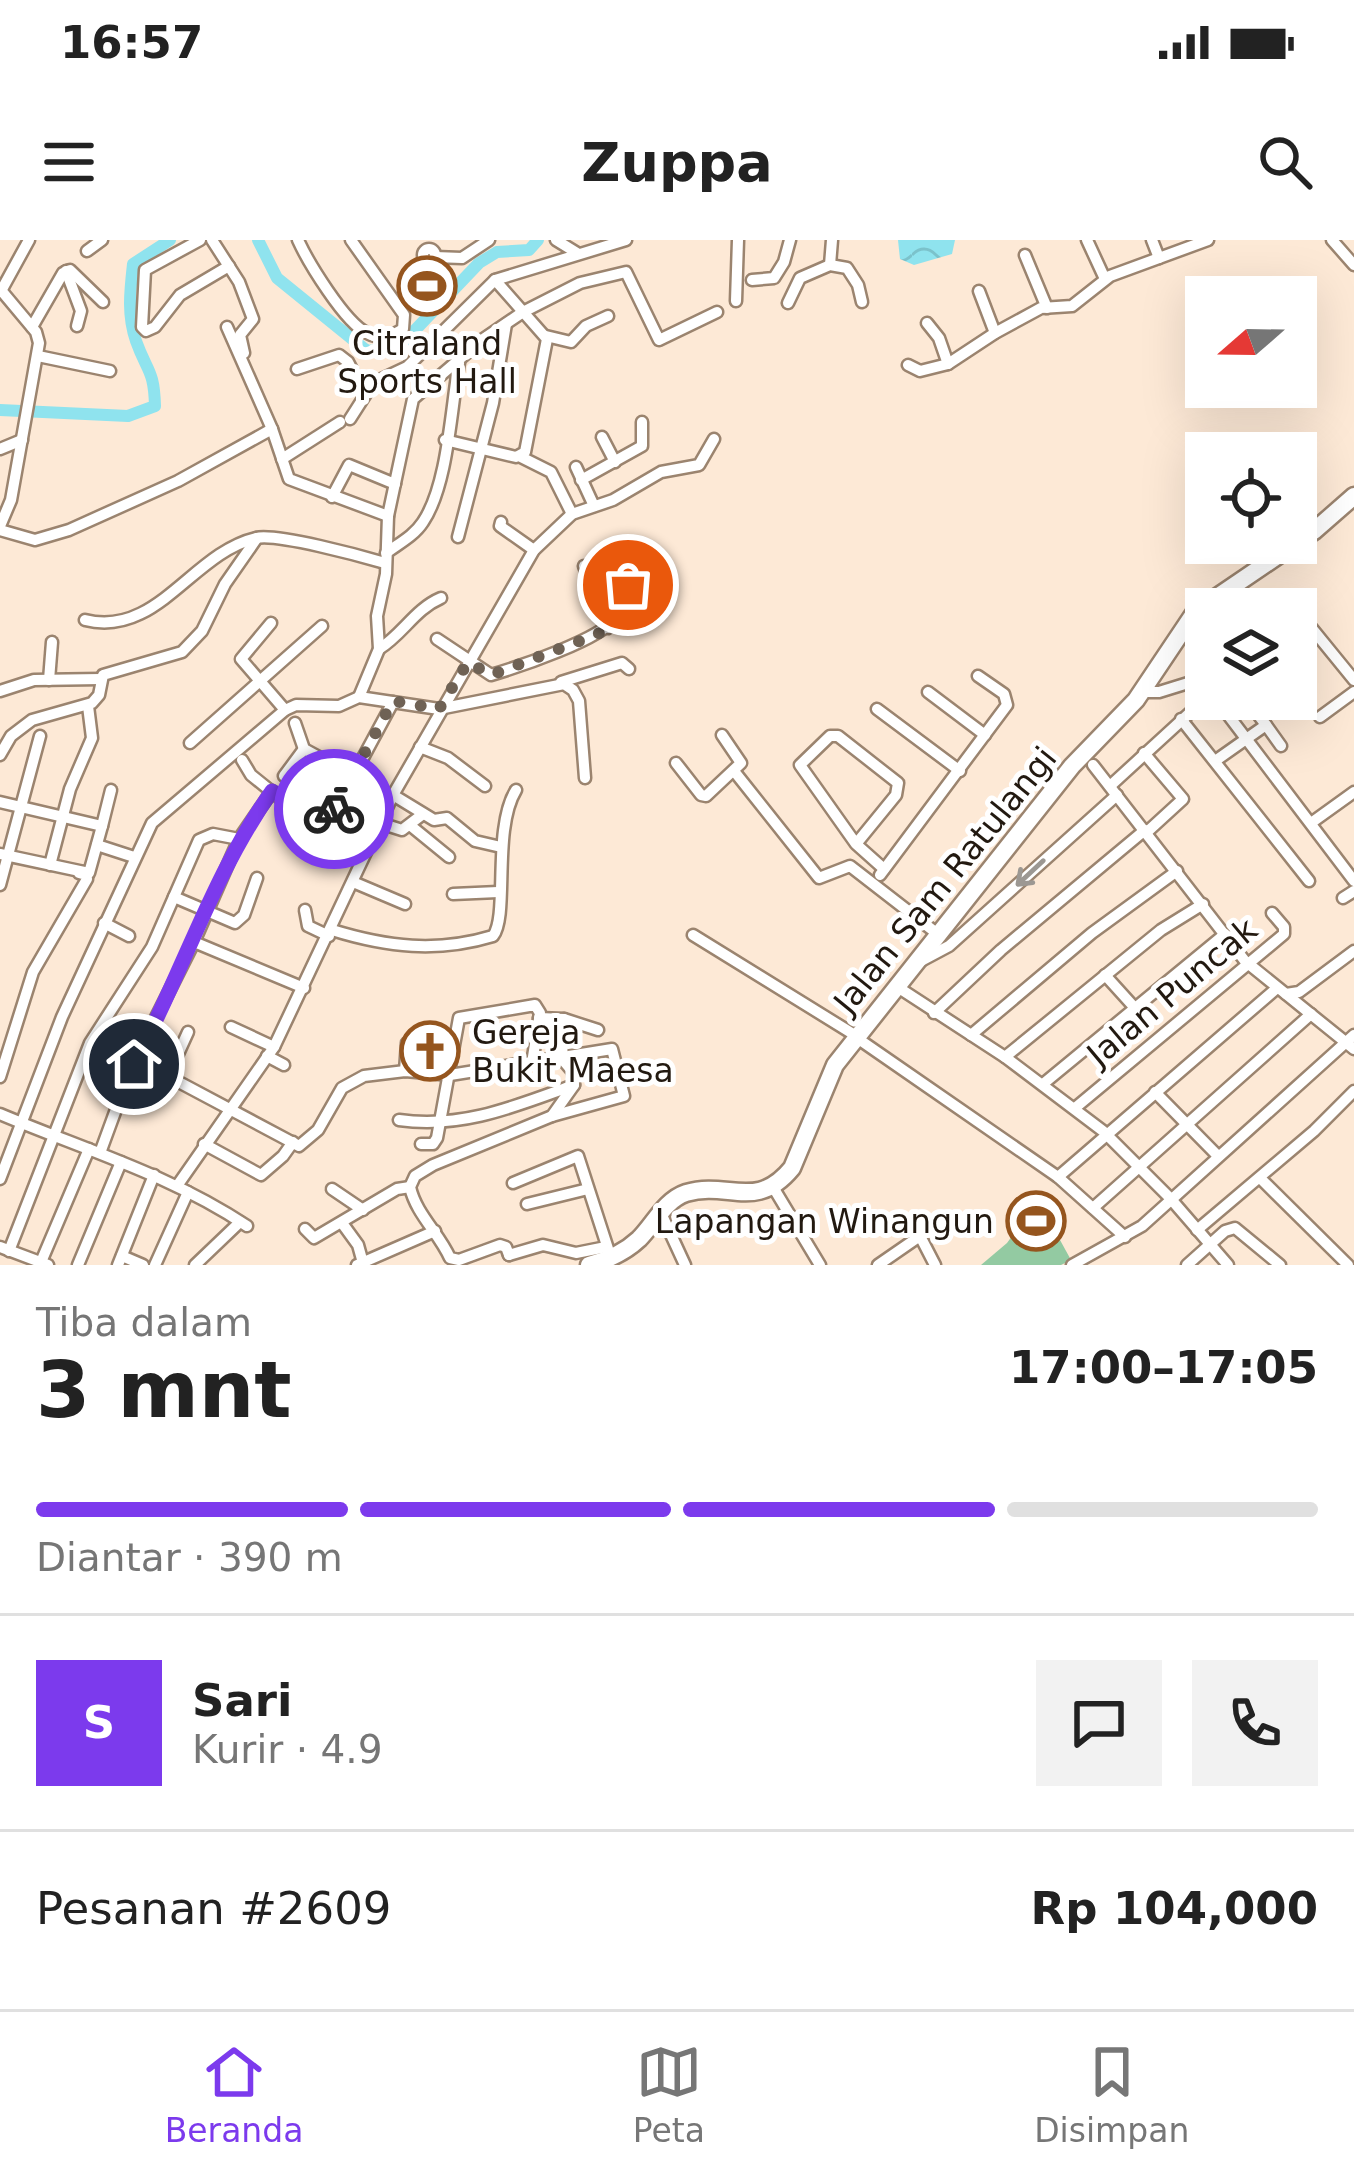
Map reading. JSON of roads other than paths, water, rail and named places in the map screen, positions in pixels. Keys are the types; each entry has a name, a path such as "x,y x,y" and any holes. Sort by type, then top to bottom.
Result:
{"highway":[{"name":"Jalan Sam Ratulangi","path":"1317,520 1354,496"},
{"name":"Jalan Sam Ratulangi","path":"1226,588 1257,564"},
{"name":"Jalan Sam Ratulangi","path":"773,1187 792,1168 825,1082 858,1037 1072,766 1143,692 1185,632"},
{"path":"589,1265 628,1248 672,1201 693,1192 752,1193 773,1187"}],"street":[{"path":"29,240 2,294 32,327 38,338 38,356 11,500 0,528 34,540 69,530 178,481 272,428"},
{"path":"87,251 102,240"},
{"path":"200,240 150,264 142,274 142,327 146,331 151,331 180,295 229,266"},
{"path":"212,240 253,319 240,335 247,373"},
{"path":"298,240 360,331 385,337 403,328 404,315 351,240"},
{"path":"426,249 462,258 489,240"},
{"path":"282,459 345,420 367,390 421,355 495,280 626,240"},
{"path":"736,301 739,240"},
{"path":"752,280 774,278 790,240"},
{"path":"830,265 832,240"},
{"path":"1087,240 1105,279"},
{"path":"1152,240 1159,258"},
{"path":"908,365 923,371 948,364 994,333 1047,308 1072,306 1105,279 1208,240"},
{"path":"560,241 577,253"},
{"path":"1338,242 1354,265"},
{"path":"1025,255 1047,308"},
{"path":"788,303 800,278 830,265 847,268 862,302"},
{"path":"32,327 66,271"},
{"path":"66,271 75,272 103,302"},
{"path":"66,271 82,311 77,326"},
{"path":"359,697 380,649 377,616 388,516 413,399 523,312 580,283 626,272 659,340 716,312"},
{"path":"495,280 546,336 569,342 586,326 608,316"},
{"path":"979,291 994,333"},
{"path":"927,323 939,338 948,364"},
{"path":"458,537 483,449 506,324"},
{"path":"227,327 294,484 388,516"},
{"path":"521,457 546,336"},
{"path":"297,369 339,355 348,362 358,385 367,390"},
{"path":"38,356 110,371"},
{"path":"85,620 103,625 141,613 212,562 256,538 385,558 425,519 439,478 460,362"},
{"path":"593,506 579,474 615,462 642,446 642,422"},
{"path":"602,437 615,462"},
{"path":"155,1265 204,1144 270,1052 331,933 393,795 534,550 572,514 613,500 661,472 699,465 714,439"},
{"path":"0,449 22,440"},
{"path":"445,440 521,457 551,472 572,514"},
{"path":"332,497 349,465 395,484"},
{"path":"501,522 500,526 534,550"},
{"path":"0,691 20,682 101,679 182,652 202,631 225,584 256,538"},
{"path":"436,639 491,675 586,640 608,628 622,604 635,563"},
{"path":"584,566 608,628"},
{"path":"380,649 408,628 423,607 441,598"},
{"path":"271,623 241,659 284,710"},
{"path":"190,743 322,626"},
{"path":"1317,635 1354,680"},
{"path":"50,680 52,642"},
{"path":"0,1179 62,1017 152,823 284,710 296,705 339,706 359,697 439,709 558,683 622,663 629,669"},
{"path":"875,883 1008,701 977,676"},
{"path":"0,755 21,726 98,699 101,679"},
{"path":"558,683 571,687 579,701 585,778"},
{"path":"1143,692 1185,684"},
{"path":"928,692 985,735"},
{"path":"1320,717 1354,692"},
{"path":"328,821 393,701"},
{"path":"50,865 70,789 92,738 88,706"},
{"path":"878,709 960,771"},
{"path":"917,962 926,962 949,946 1185,716"},
{"path":"1181,719 1309,881"},
{"path":"1232,720 1311,824 1351,890"},
{"path":"1262,720 1281,746"},
{"path":"295,723 304,748 352,775"},
{"path":"1215,761 1266,725"},
{"path":"676,763 703,797 741,761 722,735"},
{"path":"0,885 4,855 22,809 40,736"},
{"path":"856,844 896,795 898,783 838,736 830,736 800,765 856,844 884,869"},
{"path":"420,747 442,754 485,786"},
{"path":"284,776 304,748"},
{"path":"934,1013 1001,950 1183,799 1144,753"},
{"path":"242,760 251,775 272,791 328,821 374,837"},
{"path":"1072,1265 1125,1237 1351,1042 1246,963 1093,765"},
{"path":"734,771 818,878 850,866 939,935"},
{"path":"4,855 89,873 111,790"},
{"path":"305,910 308,926 407,948 426,949 496,933 501,847 508,803 516,790"},
{"path":"239,839 220,834 200,838 152,947 96,1030 5,1249 44,1263 239,839 272,791"},
{"path":"393,795 434,820 447,818 475,841 501,847"},
{"path":"1311,824 1349,795 1354,813"},
{"path":"0,802 102,826"},
{"path":"380,823 397,830 411,826 423,814"},
{"path":"411,826 449,857"},
{"path":"97,845 134,856"},
{"path":"0,1077 33,972 87,879 86,874 68,869"},
{"path":"971,1035 1074,947 1177,871"},
{"path":"174,897 238,923 257,878"},
{"path":"353,882 405,904"},
{"path":"454,894 498,892"},
{"path":"1005,1057 1161,930 1203,904"},
{"name":"Jalan Puncak","path":"1075,1108 1286,933 1272,913"},
{"path":"104,923 129,936"},
{"path":"1042,1084 1225,934"},
{"path":"693,935 858,1037 1058,1177 1125,1237"},
{"path":"194,942 304,988"},
{"path":"1058,1177 1155,1092 1354,951"},
{"path":"1106,976 1134,1007"},
{"path":"896,986 1005,1057 1106,1134 1228,1265"},
{"path":"421,1144 433,1144 439,1125 459,1018 531,1005 539,1010 532,1063"},
{"path":"1094,1208 1311,1014"},
{"path":"539,1018 564,1019 598,1030"},
{"path":"552,1116 574,1085 573,1072 562,1059 564,1019"},
{"path":"231,1027 284,1065"},
{"path":"168,1076 188,1032"},
{"path":"405,1071 407,1043"},
{"path":"134,1064 168,1076 299,1146 308,1143 347,1084 374,1073 450,1075 610,1048 624,1094 552,1116 434,1165 415,1176 410,1187 418,1210 452,1260 500,1246 506,1247 507,1260 543,1245 566,1252 608,1253 578,1156 513,1183"},
{"path":"399,1120 439,1125 500,1112 574,1085"},
{"path":"1197,1230 1354,1091"},
{"path":"1155,1092 1217,1155"},
{"path":"0,1114 154,1175 243,1224 195,1265"},
{"path":"204,1144 261,1175 284,1156 292,1142"},
{"path":"78,1265 121,1162"},
{"path":"143,1265 120,1261 154,1175"},
{"path":"1260,1178 1348,1265"},
{"path":"305,1229 314,1238 410,1187"},
{"path":"773,1187 820,1265"},
{"path":"332,1189 363,1210"},
{"path":"527,1204 588,1189"},
{"path":"661,1213 685,1265"},
{"path":"342,1223 358,1245 360,1264 435,1231"},
{"path":"1187,1265 1235,1228 1280,1265"},
{"path":"878,1265 920,1236 935,1265"}],"water":[{"path":"898,240 955,240 952,254 914,265 900,259"}],"waterway":[{"path":"0,410 128,416 155,406 151,377 133,331 131,284 133,264 170,240"},
{"path":"258,240 277,278 367,351 398,348 479,263 497,252 529,250 538,240"}],"place":[{"name":"Citraland Sports Hall","path":"427,286"},
{"name":"Gereja Bukit Maesa","path":"430,1051"},
{"name":"Lapangan Winangun","path":"1036,1221"}]}
